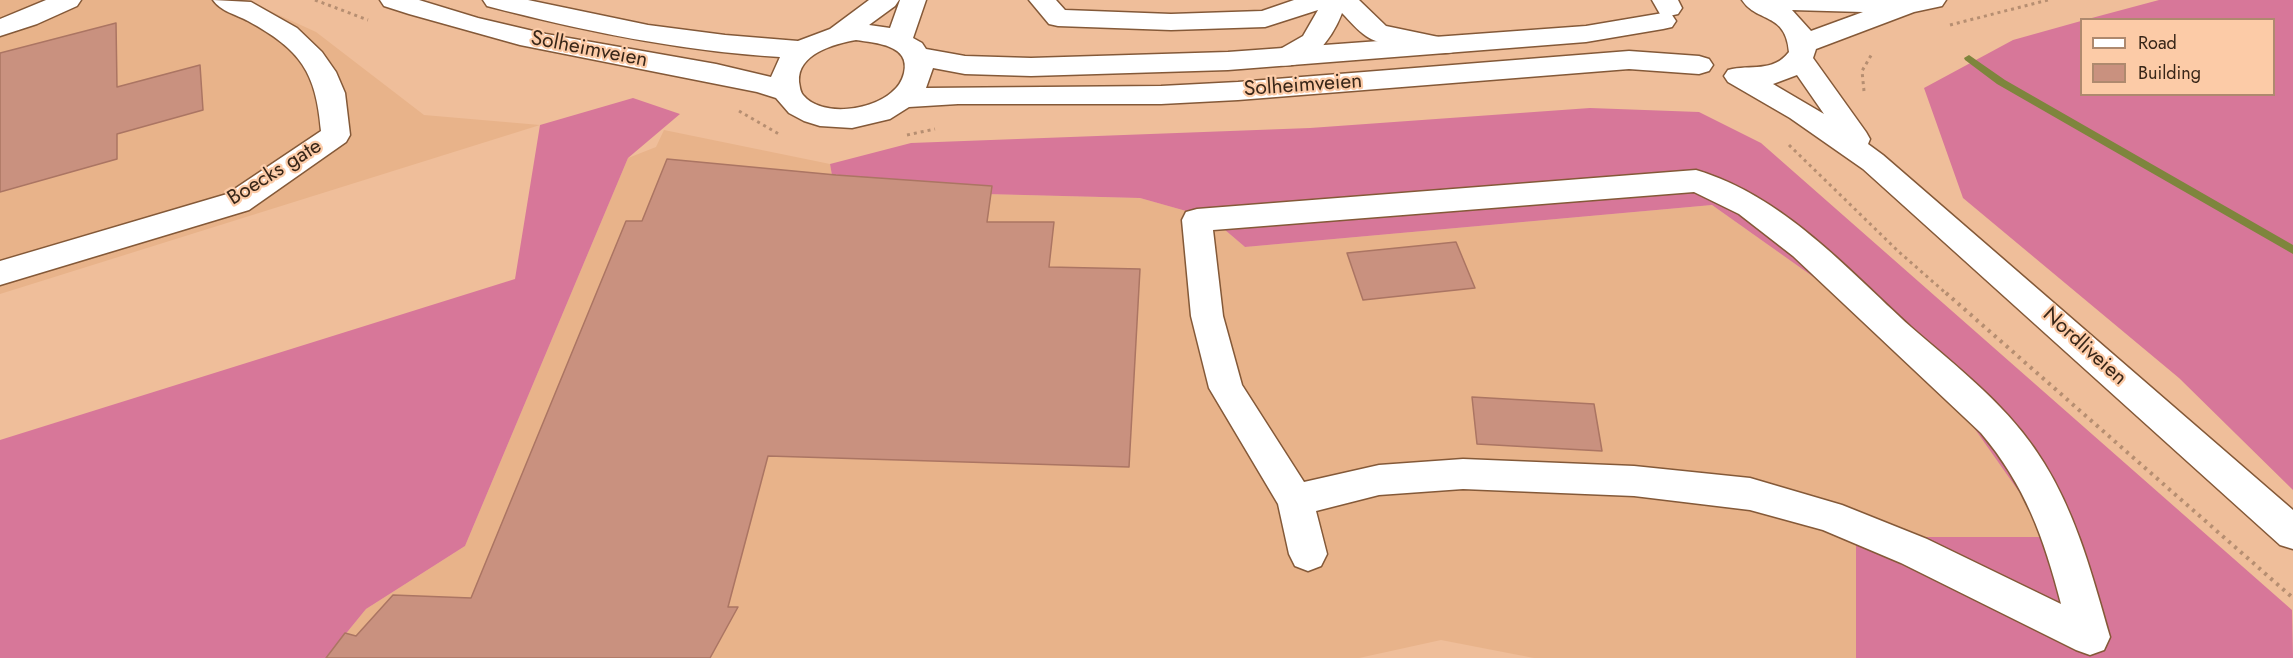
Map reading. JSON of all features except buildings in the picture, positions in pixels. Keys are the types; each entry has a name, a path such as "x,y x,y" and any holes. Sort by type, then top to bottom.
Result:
{"main road":[{"path":"0,28 68,0"},
{"name":"Boecks gate","path":"0,273 238,202 336,135 330,90 318,62 290,36 254,12 226,0"},
{"name":"Solheimveien","path":"393,0 435,14 546,42 733,76 786,91"},
{"name":"Solheimveien","path":"496,0 612,27 672,38 729,46 803,50"},
{"path":"840,34 886,0"},
{"path":"908,47 913,0"},
{"path":"1042,0 1058,18 1171,22 1265,19 1320,0"},
{"path":"1285,58 1307,48 1322,32 1335,0"},
{"path":"1344,0 1377,32 1404,40 1443,46"},
{"name":"Nordliveien","path":"1755,0 1782,14 1793,24 1800,34 1801,51 1873,162"},
{"path":"1762,0 1827,4 1920,2"},
{"path":"1669,7 1664,30 1672,44 1686,57 1699,65 1738,76 1755,77 1776,74 1793,66 1801,51 1920,2"},
{"name":"Solheimveien","path":"908,47 965,65 1031,67 1118,66 1285,58 1586,34 1669,7"},
{"path":"872,32 908,47 921,66 920,77 915,88 905,98 879,113 845,119 829,118 801,109 786,91 784,81 787,70 803,50 826,38 840,34 872,32"},
{"name":"Solheimveien","path":"905,98 950,95 1161,95 1238,91 1629,60 1699,65"},
{"name":"Nordliveien","path":"1738,76 1800,111 1873,162 2293,533"},
{"path":"1295,500 1379,480 1463,474 1634,481 1750,494 1829,516 1914,550 2090,637 2062,543 2041,492 2020,455 1993,422 1953,382 1792,239 1743,202 1696,181 1197,220 1207,315 1226,388 1295,500 1308,554"}],"path":[{"path":"1948,26 2048,0"},
{"path":"1866,97 1862,71 1869,56 1877,49"},
{"path":"1790,146 1899,252 2293,598"}],"shaded area":[{"path":"0,0 246,0 316,32 424,115 540,125 0,294"},
{"path":"2159,0 2293,0 2293,490 2179,378 1963,198 1924,88 2013,40 2080,21 2080,96 2275,96 2275,18 2092,18"},
{"path":"633,98 680,114 628,158 465,546 366,609 326,658 0,658 0,440 515,279 540,125"},
{"path":"1590,108 1699,112 1761,143 2292,610 2293,658 1856,658 1856,537 2051,537 1922,354 1712,205 1245,247 1211,218 1140,198 869,191 833,181 830,164 911,143 1310,128"},
{"path":"664,130 830,164 833,181 869,191 1140,198 1211,218 1245,247 1712,205 1922,354 2052,537 1856,537 1856,658 1534,658 1441,640 1359,658 326,658 366,609 465,546 628,158 656,147"}],"waterway":[{"path":"1969,58 2001,82 2293,250"}]}
